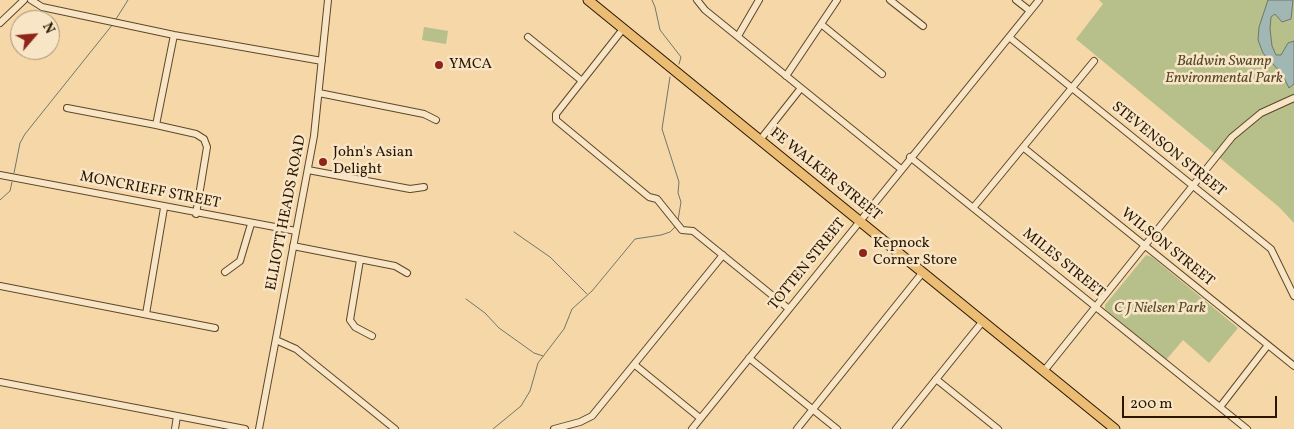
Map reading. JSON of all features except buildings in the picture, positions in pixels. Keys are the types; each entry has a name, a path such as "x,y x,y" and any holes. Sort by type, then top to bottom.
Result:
{"main road":[{"name":"FE WALKER STREET","path":"589,0 1115,429"}],"street":[{"path":"0,23 24,0"},
{"path":"31,0 42,7 174,35 322,61"},
{"name":"ELLIOTT HEADS ROAD","path":"259,429 308,170 319,93 328,0"},
{"path":"697,0 705,10 901,169"},
{"path":"738,36 759,0"},
{"path":"786,76 837,0"},
{"path":"890,0 923,26"},
{"path":"1016,0 1030,11"},
{"name":"TOTTEN STREET","path":"692,429 910,157 1039,0"},
{"path":"821,24 882,74"},
{"path":"623,29 556,114 555,118 650,197 657,199 682,230 693,232 789,309"},
{"path":"156,125 174,35"},
{"name":"STEVENSON STREET","path":"1009,36 1271,249 1294,296"},
{"path":"528,37 582,81"},
{"path":"973,208 1094,61"},
{"path":"760,140 801,88"},
{"path":"319,93 424,114 436,120"},
{"path":"1044,371 1232,137 1261,112 1294,98"},
{"path":"67,108 196,134 204,139 207,147 196,214"},
{"name":"WILSON STREET","path":"1024,148 1294,366"},
{"name":"MILES STREET","path":"910,157 1247,429"},
{"path":"308,170 410,189 424,186"},
{"name":"MONCRIEFF STREET","path":"0,175 164,208 296,231"},
{"path":"146,314 164,208"},
{"path":"225,272 240,261 251,224"},
{"path":"293,246 395,266 407,273"},
{"path":"554,429 580,422 592,416 723,255"},
{"path":"360,260 350,320 355,328 372,336"},
{"path":"797,429 923,272"},
{"path":"0,286 215,328"},
{"path":"896,429 983,321"},
{"path":"276,340 296,349 395,429"},
{"path":"1220,407 1268,345"},
{"path":"749,358 837,429"},
{"path":"635,365 700,418"},
{"path":"936,379 998,429"},
{"path":"0,382 246,429"},
{"path":"175,429 177,416"}],"green space":[{"name":"Baldwin Swamp Environmental Park","path":"1099,0 1294,0 1294,223 1279,207 1076,39 1103,4"},
{"path":"424,27 448,31 446,44 422,40"},
{"name":"C J Nielsen Park","path":"1146,255 1152,257 1238,328 1209,363 1183,340 1166,360 1105,309 1105,305"}],"water":[{"path":"1268,0 1293,0 1291,19 1282,22 1275,14 1271,17 1270,29 1272,46 1276,55 1281,55 1288,43 1294,41 1294,84 1289,88 1282,74 1263,53 1258,40 1259,27"}],"waterway":[{"path":"116,19 128,0"},
{"path":"652,0 660,30 681,57 679,64"},
{"path":"14,173 20,143 25,134 113,24"},
{"path":"670,77 662,129 679,182 678,193 681,202 678,220"},
{"path":"0,200 10,191 12,182"},
{"path":"493,429 521,406 530,391 538,363 564,329 572,309 592,291 635,239 661,235 670,232 675,227"},
{"path":"514,232 550,257 587,294"},
{"path":"466,299 485,313 499,328 534,353 543,356"}],"place":[{"name":"YMCA","path":"439,65"},
{"name":"John's Asian Delight","path":"323,162"},
{"name":"Kepnock Corner Store","path":"863,253"}]}
